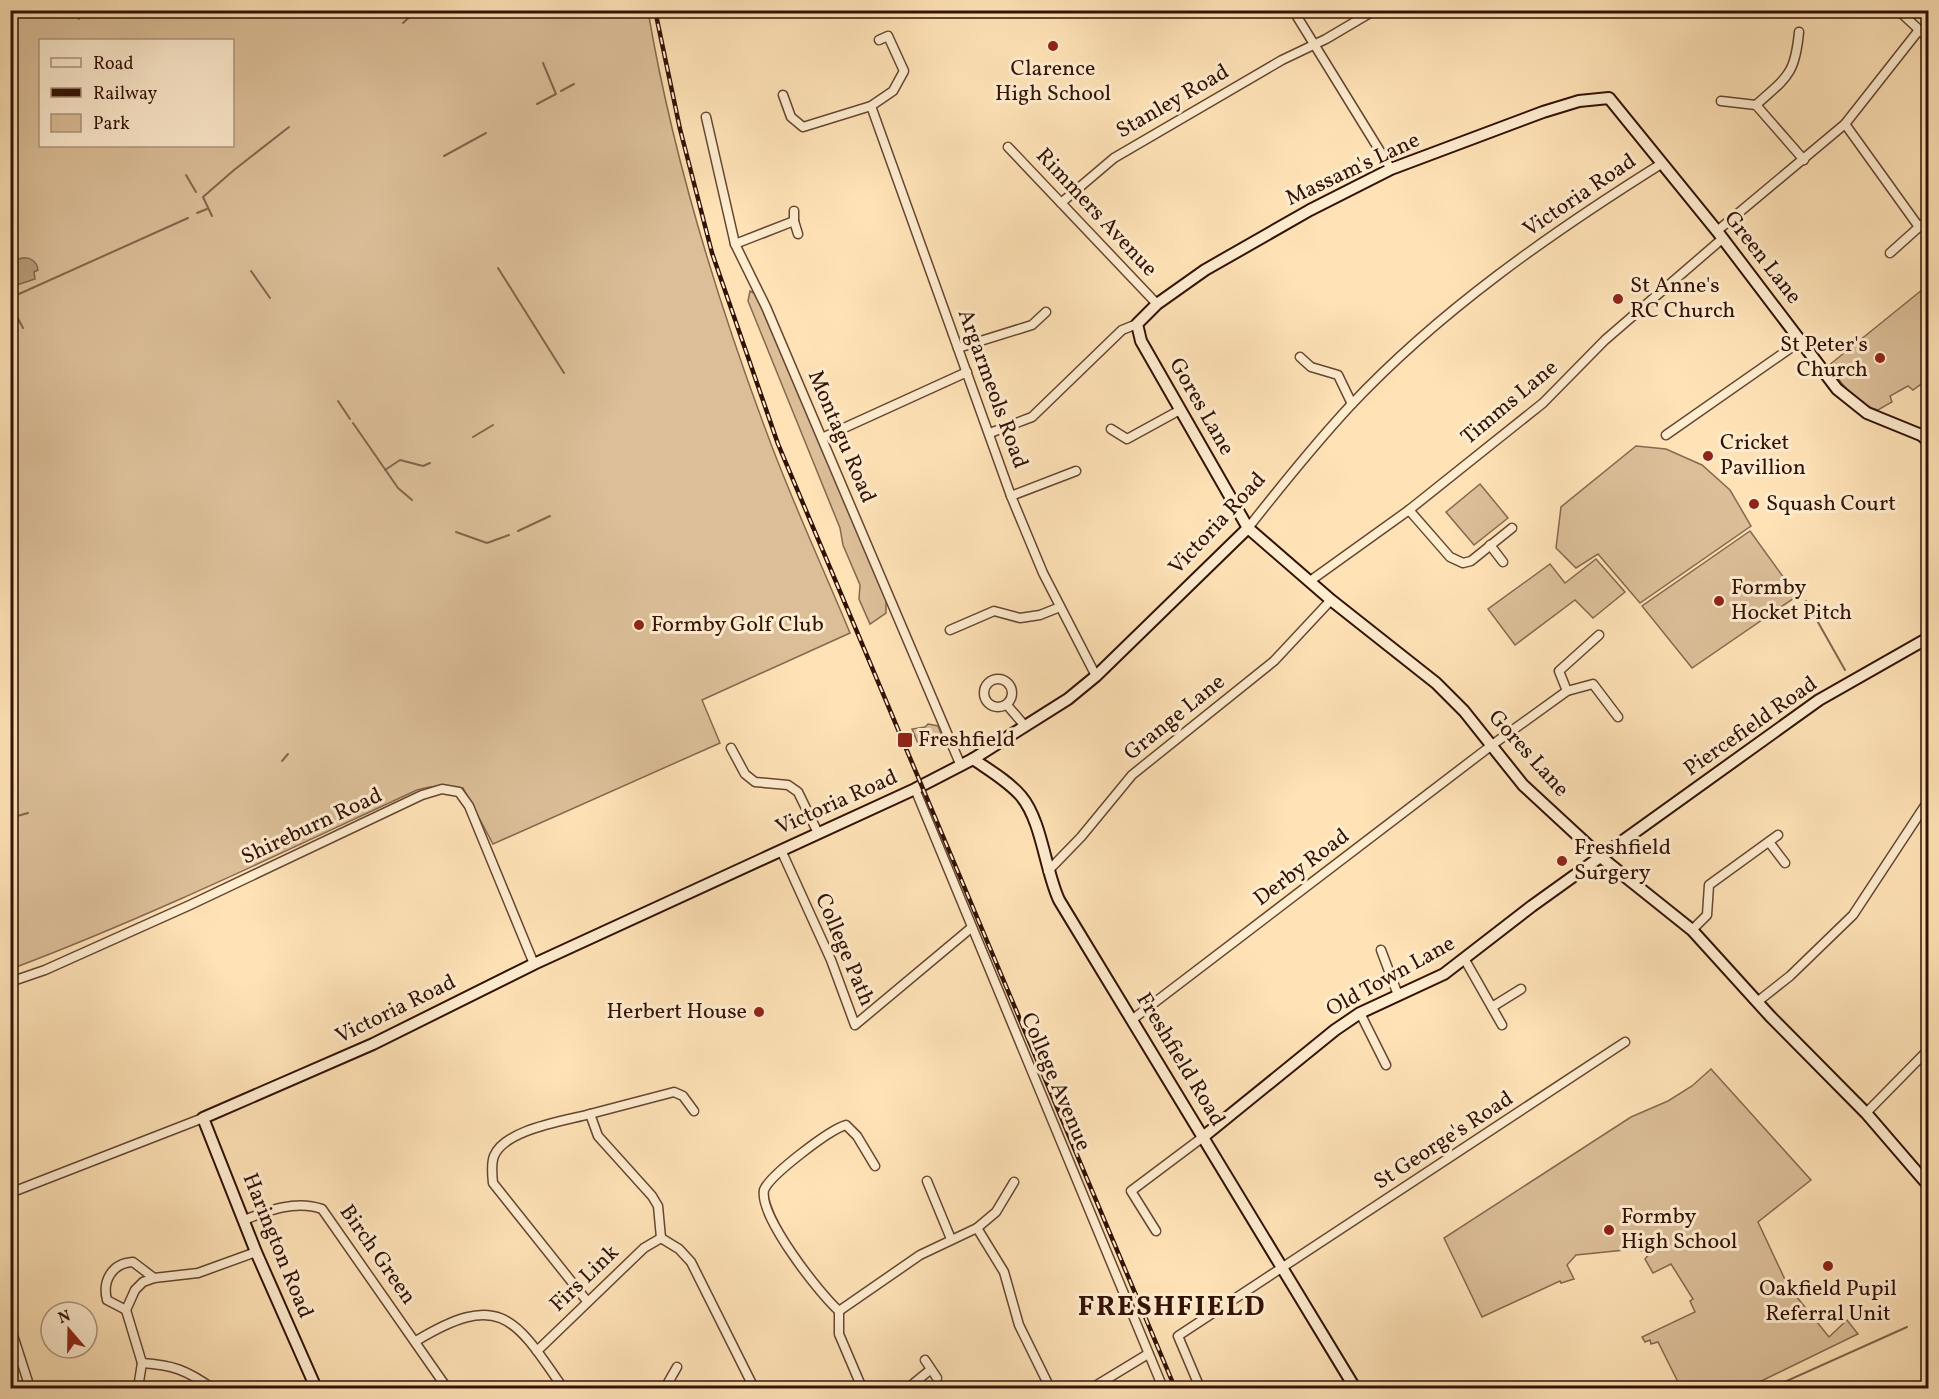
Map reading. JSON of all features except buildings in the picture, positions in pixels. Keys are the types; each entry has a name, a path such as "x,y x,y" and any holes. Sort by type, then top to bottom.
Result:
{"street":[{"path":"1293,10 1391,169"},
{"name":"Stanley Road","path":"1061,203 1114,158 1231,89 1375,10"},
{"path":"1898,10 1929,38"},
{"name":"Timms Lane","path":"1310,581 1409,510 1543,403 1605,340 1845,124 1919,30"},
{"path":"1756,105 1790,74 1797,57 1799,32"},
{"path":"783,95 791,117 802,127 871,106 893,91 904,71 888,36 879,40"},
{"name":"Massam's Lane","path":"1137,324 1157,304 1215,264 1310,210 1391,169 1542,112 1579,101 1609,98"},
{"name":"Green Lane","path":"1609,98 1720,235 1850,402 1866,413 1926,435"},
{"path":"1721,101 1756,105 1804,160"},
{"name":"Argarmeols Road","path":"871,106 1011,496 1060,607 1096,676"},
{"name":"Montagu Road","path":"706,117 735,244 766,307 961,766"},
{"path":"1845,124 1919,227"},
{"name":"Rimmers Avenue","path":"1008,147 1157,304"},
{"name":"Victoria Road","path":"10,1193 203,1118 373,1044 534,964 915,789 973,759 1068,699 1096,676 1248,528 1352,404 1432,329 1510,268 1661,165"},
{"path":"794,211 798,234"},
{"path":"735,244 794,220"},
{"path":"1890,253 1929,220"},
{"path":"958,348 1032,325 1046,312"},
{"path":"990,433 1032,417 1122,330 1137,324"},
{"name":"Gores Lane","path":"1137,324 1141,341 1248,528 1331,600 1436,683 1492,745 1524,785 1602,858 1692,930 1757,1002 1866,1113 1929,1185"},
{"path":"1666,435 1802,340"},
{"path":"1300,357 1311,367 1338,375 1352,404"},
{"path":"822,438 967,372"},
{"path":"1111,429 1127,440 1180,410"},
{"path":"1011,496 1076,471"},
{"path":"1409,510 1457,562 1471,561 1512,528"},
{"path":"1490,545 1503,562"},
{"name":"Grange Lane","path":"1048,871 1081,837 1132,775 1274,661 1331,600"},
{"path":"950,630 994,611 1020,618 1040,615 1060,607"},
{"path":"1599,635 1559,671 1567,691 1593,684 1618,717"},
{"name":"Piercefield Road","path":"1602,858 1819,700 1929,638"},
{"name":"Derby Road","path":"1133,1019 1492,745 1567,691"},
{"path":"1007,705 1025,726"},
{"path":"731,748 745,774 755,782 788,785 798,792 818,833"},
{"name":"Freshfield Road","path":"973,759 1002,779 1022,797 1038,836 1059,900 1355,1389"},
{"name":"Shireburn Road","path":"10,982 45,970 422,795 442,789 459,792 469,806 534,964"},
{"name":"College Avenue","path":"915,789 1163,1389"},
{"path":"1757,1002 1790,976 1853,915 1929,801"},
{"path":"1692,930 1707,915 1709,885 1778,835"},
{"path":"1769,842 1785,863"},
{"name":"College Path","path":"781,850 831,960 855,1025 971,928"},
{"name":"Old Town Lane","path":"1203,1137 1325,1037 1360,1013 1444,974 1532,906 1602,858"},
{"path":"1381,950 1398,995"},
{"path":"1465,960 1502,1025"},
{"path":"1492,1007 1521,989"},
{"path":"1360,1013 1386,1065"},
{"name":"St George's Road","path":"1200,1389 1178,1336 1625,1042"},
{"path":"1866,1113 1929,1050"},
{"path":"587,1301 493,1183 492,1170 495,1155 506,1141 549,1125 674,1092 682,1096 694,1111"},
{"path":"590,1114 598,1136 652,1196 658,1206 661,1239 679,1249 691,1262 754,1389"},
{"name":"Harington Road","path":"203,1118 256,1252 316,1389"},
{"path":"862,1389 839,1334 839,1311 786,1244 763,1203 764,1190 770,1180 832,1132 846,1125 857,1136 875,1166"},
{"path":"1156,1231 1131,1191 1203,1137"},
{"path":"927,1181 951,1239"},
{"path":"839,1311 896,1274 920,1254 976,1228 996,1212 1014,1182"},
{"name":"Birch Green","path":"244,1220 295,1205 311,1205 322,1209 416,1341 447,1389"},
{"path":"976,1228 1004,1272 1019,1325 1050,1389"},
{"name":"Firs Link","path":"537,1351 644,1248 661,1239"},
{"path":"138,1389 142,1363 126,1310 135,1290 154,1278 198,1273 256,1252"},
{"path":"126,1310 107,1300 107,1281 112,1271 117,1266 133,1262 154,1278"},
{"path":"416,1341 444,1324 478,1315 508,1320 537,1351 563,1389"},
{"path":"10,1326 30,1389"},
{"path":"1092,1389 1149,1354"},
{"path":"925,1360 937,1378"},
{"path":"142,1363 170,1365 190,1373 212,1389"},
{"path":"665,1389 677,1367"},
{"path":"908,1389 930,1370"}],"green space":[{"path":"10,11 648,11 670,121 715,284 780,468 850,633 702,700 720,743 493,844 463,788 440,786 423,788 165,906 11,969"},
{"path":"1928,285 1928,379 1913,390 1908,386 1890,396 1892,402 1878,410 1870,407 1856,398 1828,366"},
{"path":"750,291 757,295 886,599 886,613 870,624 859,599 860,585 843,545 840,528 748,301"},
{"path":"1636,446 1666,449 1702,465 1730,490 1751,526 1640,603 1598,554 1576,568 1556,548 1561,507"},
{"path":"1480,484 1508,518 1474,545 1446,512"},
{"name":"Formby Hocket Pitch","path":"1750,531 1797,596 1692,668 1642,606"},
{"path":"1596,559 1625,592 1593,618 1575,600 1515,645 1488,609 1550,564 1565,583"},
{"path":"928,724 938,726 942,736 936,739 938,744 919,746 912,729 925,727"},
{"name":"Formby High School","path":"1711,1069 1811,1180 1758,1222 1788,1286 1829,1337 1847,1320 1858,1334 1747,1388 1681,1388 1658,1342 1651,1344 1650,1340 1645,1342 1642,1337 1695,1312 1690,1301 1693,1299 1671,1264 1653,1273 1645,1259 1650,1253 1635,1249 1576,1255 1567,1265 1574,1279 1561,1283 1560,1281 1482,1317 1444,1238 1631,1117 1668,1101 1692,1086"}],"shaded area":[{"path":"22,258 35,262 38,270 34,272 35,279 11,287 11,262"}],"waterway":[{"path":"73,10 79,19"},
{"path":"403,23 417,10"},
{"path":"537,104 556,94 543,63"},
{"path":"561,91 574,84"},
{"path":"212,216 203,197 289,127"},
{"path":"444,156 486,133"},
{"path":"186,175 196,192"},
{"path":"197,213 207,209"},
{"path":"10,298 188,218"},
{"path":"498,268 564,373"},
{"path":"251,271 270,298"},
{"path":"13,309 23,328"},
{"path":"338,401 350,419"},
{"path":"353,423 398,488 412,500"},
{"path":"473,437 493,425"},
{"path":"385,470 400,460 423,466 430,463"},
{"path":"518,531 550,516"},
{"path":"456,532 487,543 509,535"},
{"path":"1806,601 1845,670"},
{"path":"282,761 288,754"},
{"path":"10,818 28,813"},
{"path":"1771,1388 1907,1327"}],"railway":[{"path":"655,10 680,129 712,253 778,444 1175,1388"}],"place":[{"name":"Clarence High School","path":"1053,46"},
{"name":"St Anne's RC Church","path":"1618,299"},
{"name":"St Peter's Church","path":"1880,358"},
{"name":"Cricket Pavillion","path":"1708,456"},
{"name":"Squash Court","path":"1754,504"},
{"name":"Formby Hocket Pitch","path":"1719,601"},
{"name":"Formby Golf Club","path":"639,625"},
{"name":"Freshfield","path":"905,740"},
{"name":"Freshfield Surgery","path":"1562,861"},
{"name":"Herbert House","path":"759,1012"},
{"name":"Formby High School","path":"1609,1230"},
{"name":"Oakfield Pupil Referral Unit","path":"1828,1266"}],"district":[{"name":"FRESHFIELD","path":"1172,1307"}]}
